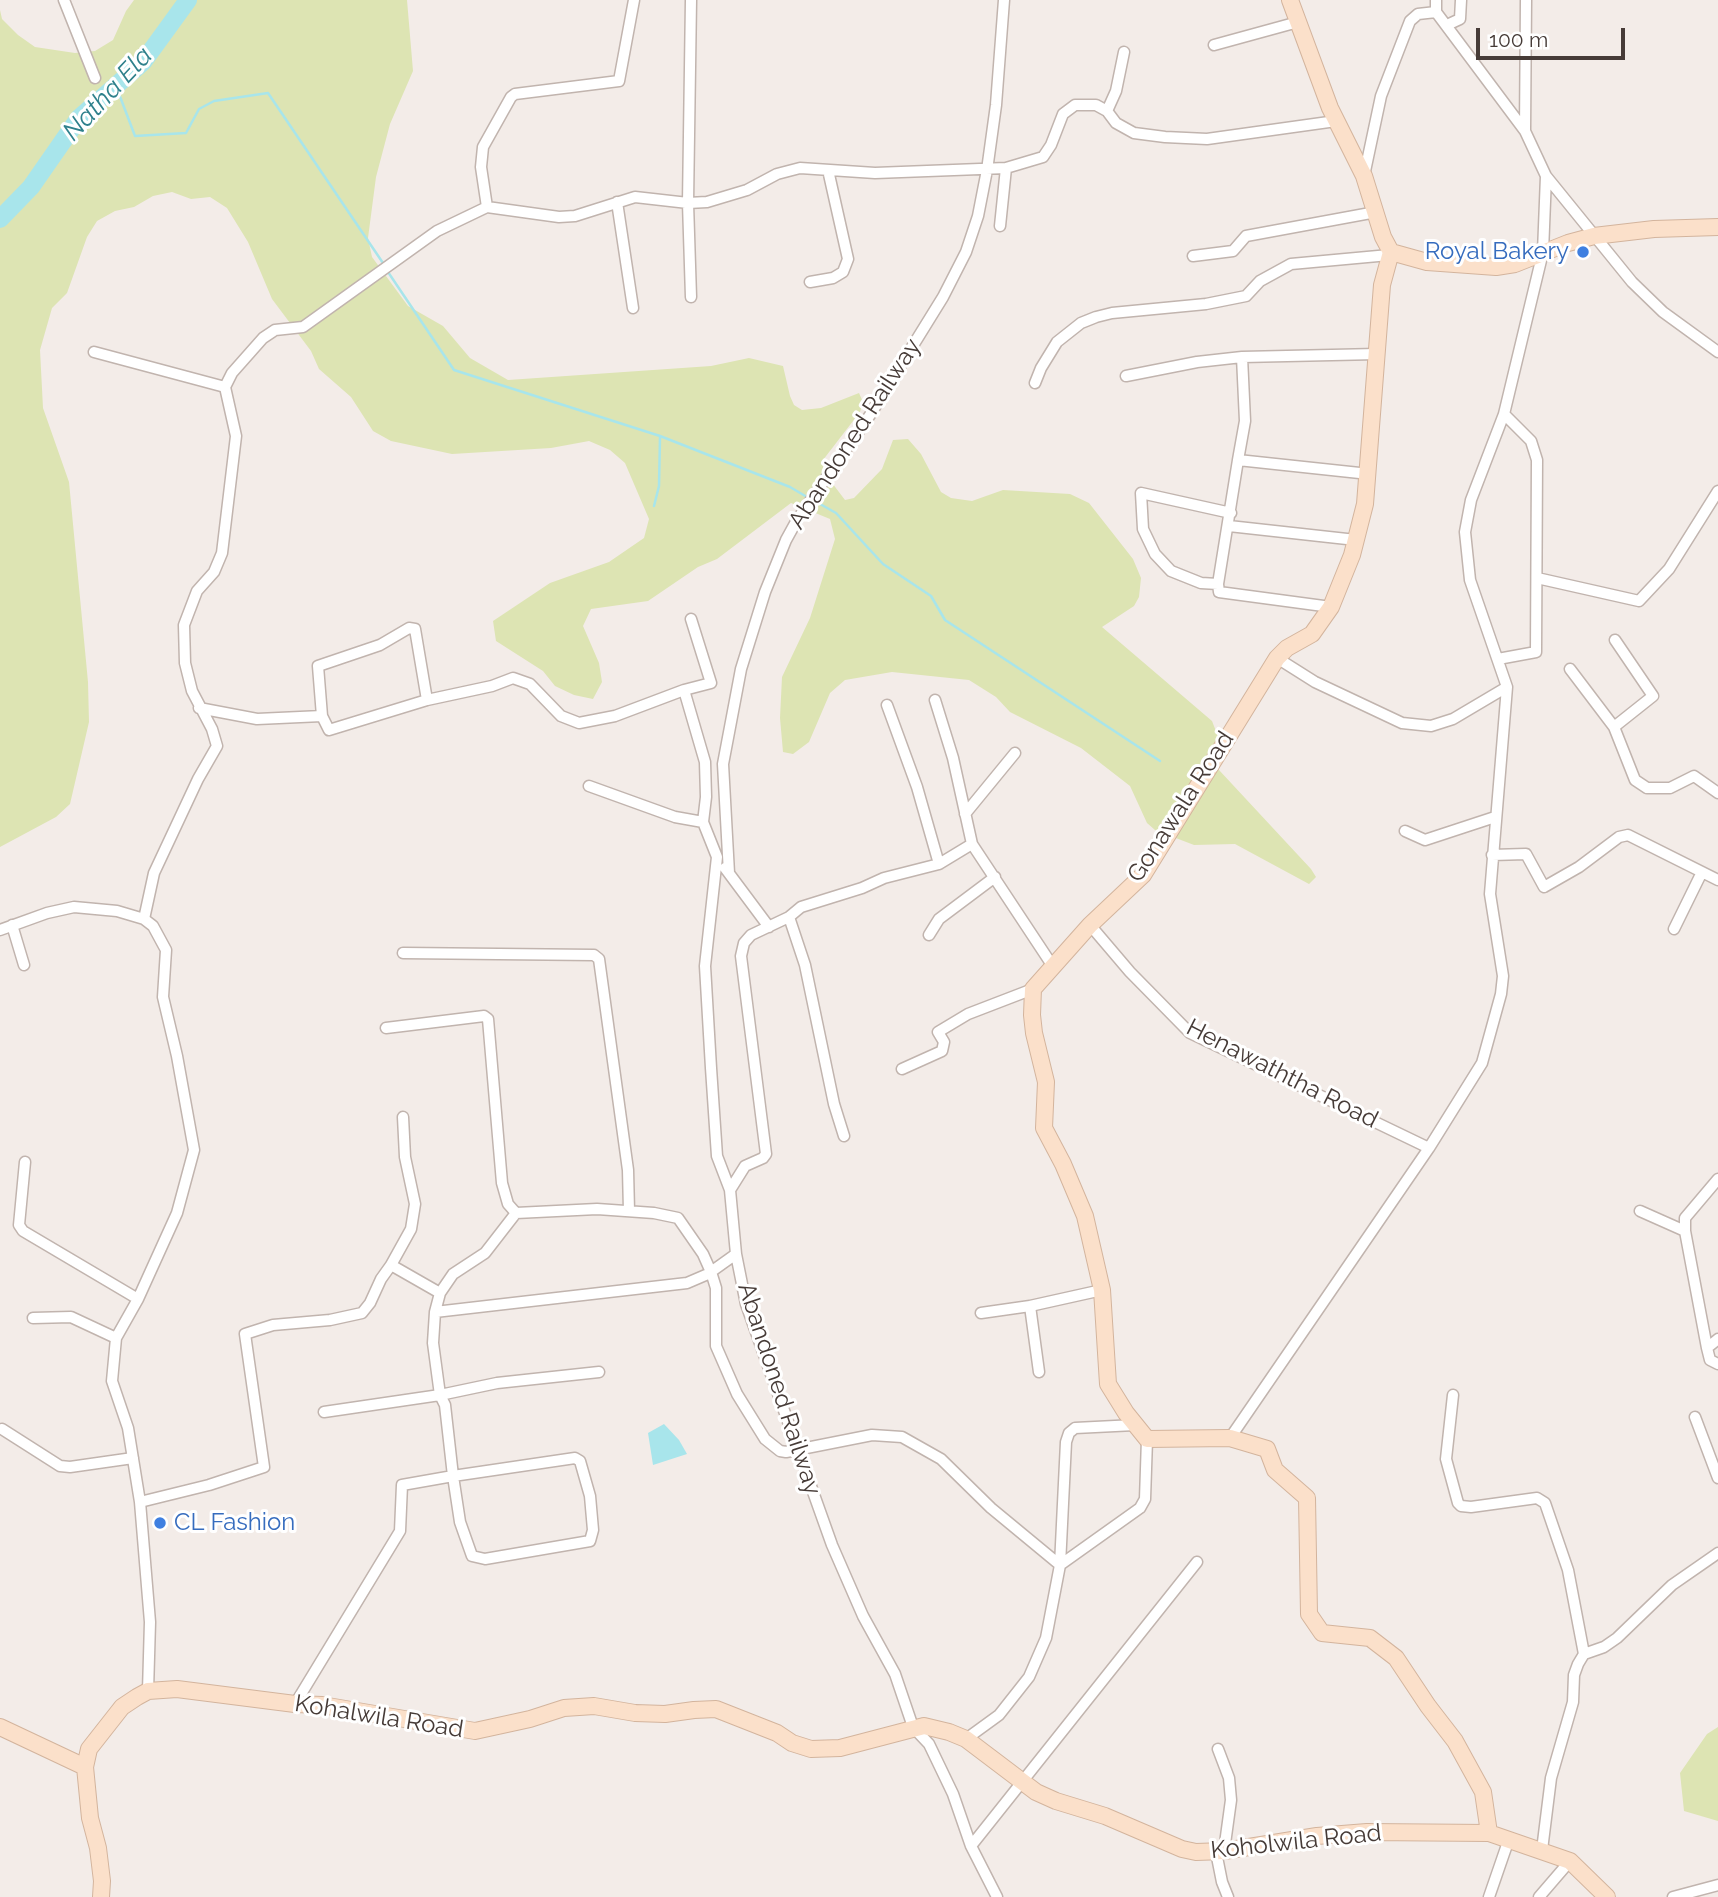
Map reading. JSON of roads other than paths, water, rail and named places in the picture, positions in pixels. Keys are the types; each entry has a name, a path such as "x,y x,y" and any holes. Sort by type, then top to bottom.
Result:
{"street":[{"path":"64,0 95,78"},
{"path":"487,207 481,166 483,147 511,97 515,94 620,80 634,0"},
{"path":"691,0 688,203 691,297"},
{"name":"Abandoned Railway","path":"729,873 723,764 741,669 765,592 797,520 870,415 966,252 978,216 987,170 996,105 1004,0"},
{"path":"1290,0 1336,121 1364,176 1390,254"},
{"path":"1447,24 1460,19 1461,0"},
{"path":"1525,131 1526,0"},
{"path":"1364,176 1381,96 1410,21 1436,6 1525,131 1546,176 1594,236 1632,282 1663,312 1718,352"},
{"path":"1214,45 1298,22"},
{"path":"1107,111 1116,91 1124,52"},
{"path":"144,919 155,873 216,746 212,729 199,708 185,663 184,625 197,591 214,572 222,554 236,436 225,387 232,373 263,338 275,330 303,327 437,231 487,207 575,216 635,197 688,203 706,202 747,190 777,174 800,168 875,173 1006,168 1042,157 1051,145 1063,114 1075,105 1096,106 1107,111 1116,123 1134,133 1207,139 1336,121"},
{"path":"1000,226 1006,168"},
{"path":"810,282 833,278 844,272 848,259 828,170"},
{"path":"1230,1438 1429,1148 1482,1063 1501,994 1503,976 1490,894 1507,687 1470,580 1465,532 1471,500 1504,414 1543,252 1546,176"},
{"path":"617,202 633,308"},
{"path":"1193,256 1233,251 1246,236 1376,212"},
{"path":"1035,383 1057,342 1081,323 1112,313 1206,304 1246,296 1260,281 1291,264 1390,254 1427,262 1484,267 1515,264 1594,236 1654,229 1718,227"},
{"name":"Gonawala Road","path":"1033,989 1090,925 1143,875 1277,658 1287,648 1312,634 1331,607 1356,540 1365,504 1384,274 1390,254"},
{"path":"94,352 225,387"},
{"path":"1126,376 1196,362 1242,357 1377,354"},
{"path":"1242,357 1245,421 1218,584 1219,592 1331,607"},
{"path":"1498,659 1536,652 1537,460 1531,441 1504,414"},
{"path":"1238,460 1369,474"},
{"path":"1537,578 1639,601 1669,569 1718,491"},
{"path":"1218,584 1201,583 1171,571 1155,554 1143,529 1141,494 1231,513"},
{"path":"1229,526 1356,540"},
{"path":"427,700 415,629 409,628 380,645 318,666 322,716 329,730 427,700 492,686 513,678 530,684 561,716 579,723 615,716 684,690 711,683 691,619"},
{"path":"1615,640 1653,696 1615,727"},
{"path":"1277,658 1315,682 1402,723 1431,726 1453,719 1507,687"},
{"path":"1570,669 1615,727 1635,780 1647,788 1670,788 1694,776 1718,793"},
{"name":"Abandoned Railway","path":"684,690 705,762 706,797 703,822 718,857 705,966 718,1156 730,1190 736,1254 746,1304 832,1545 863,1616 895,1674 913,1727 929,1744 953,1794 971,1846 997,1897"},
{"path":"935,700 953,758 972,844 1052,965"},
{"path":"887,705 917,787 939,864"},
{"path":"199,708 257,719 322,716"},
{"path":"965,814 1015,753"},
{"path":"589,786 675,817 703,822"},
{"path":"1405,831 1425,840 1495,817"},
{"path":"1492,855 1526,854 1544,887 1579,867 1619,836 1628,835 1718,880"},
{"path":"730,1190 745,1166 766,1154 741,956 744,943 751,934 789,917 801,907 862,888 884,878 939,864 972,844"},
{"path":"718,857 769,927"},
{"path":"1674,929 1702,872"},
{"path":"929,935 939,919 995,877"},
{"path":"0,930 47,913 75,907 117,911 144,919 153,926 166,950 163,997 194,1150 177,1213 138,1299 116,1338 112,1381 128,1428 141,1502 150,1622 148,1691 122,1707 102,1730 89,1749 85,1767 90,1818 98,1848 101,1897"},
{"path":"789,917 806,965 834,1104 844,1136"},
{"path":"12,925 24,965"},
{"name":"Henawaththa Road","path":"1090,925 1130,972 1189,1033 1429,1148"},
{"path":"403,953 594,955 598,959 628,1170 629,1211"},
{"path":"902,1069 942,1051 944,1042 938,1032 968,1014 1033,989 1034,1033 1046,1082 1044,1128 1085,1216 1101,1290 1108,1384 1147,1439 1145,1499 1140,1508 1059,1565"},
{"path":"386,1028 484,1016 488,1019 502,1183 508,1204 516,1213"},
{"path":"141,1502 209,1485 264,1467 245,1334 274,1325 330,1320 362,1313 370,1303 411,1229 415,1204 405,1157 403,1117"},
{"path":"24,1162 19,1225 23,1231 138,1299"},
{"path":"1717,1183 1685,1218 1685,1231 1707,1348 1710,1360 1718,1364"},
{"path":"295,1704 400,1531 402,1485 453,1476 575,1458 580,1461 590,1496 593,1530 590,1541 485,1559 472,1556 460,1522 453,1476 446,1405 440,1395 433,1343 435,1312 440,1293 453,1275 485,1253 516,1213 597,1209 678,1218 703,1254 716,1288 716,1346 752,1422 765,1439 780,1451 872,1435 902,1437 942,1460 991,1508 1059,1565"},
{"path":"1640,1211 1685,1231"},
{"path":"435,1312 687,1283 711,1272 736,1254"},
{"path":"391,1265 440,1293"},
{"path":"981,1313 1030,1306 1101,1290"},
{"path":"1030,1306 1039,1372"},
{"path":"33,1318 71,1317 116,1338"},
{"path":"1707,1348 1718,1339"},
{"path":"324,1412 440,1395 497,1383 599,1372"},
{"path":"1453,1395 1446,1459 1458,1503 1471,1507 1538,1498 1545,1503 1568,1570 1584,1654 1574,1675 1573,1702 1551,1779 1542,1850"},
{"path":"1695,1417 1718,1478"},
{"path":"966,1739 999,1715 1028,1677 1046,1638 1059,1565 1066,1442 1069,1433 1075,1429 1135,1424"},
{"path":"2,1429 60,1466 133,1458"},
{"path":"1147,1439 1230,1438 1267,1450 1275,1470 1307,1498 1309,1614 1322,1633 1370,1638 1396,1658 1455,1741 1483,1792 1489,1833"},
{"path":"1584,1654 1604,1647 1617,1638 1672,1585 1718,1553"},
{"path":"971,1846 1198,1562"},
{"name":"Kohalwila Road","path":"148,1691 177,1689 322,1705 475,1731 530,1719 564,1708 594,1706 635,1713 664,1714 716,1709 811,1749 840,1748 913,1727"},
{"path":"0,1727 85,1767"},
{"name":"Koholwila Road","path":"913,1727 933,1728 966,1739 1036,1793 1105,1816 1182,1849 1196,1852 1220,1851 1317,1836 1367,1832 1489,1833 1570,1861 1607,1897"},
{"path":"1219,1749 1229,1778 1231,1800 1220,1851 1222,1882 1228,1897"},
{"path":"1489,1897 1509,1839"},
{"path":"1539,1897 1570,1861"},
{"path":"1673,1897 1718,1885"}],"water":[{"path":"664,1424 679,1440 687,1454 653,1465 648,1433"}],"waterway":[{"name":"Natha Ela","path":"0,219 31,187 79,118 143,62 188,0"},
{"path":"116,86 135,136 186,133 199,109 214,101 268,93 385,266"},
{"path":"388,272 454,370 660,436 790,487 807,497"},
{"path":"654,506 659,486 660,437"},
{"path":"813,500 836,513 883,564 931,596 945,620 1160,761"}],"place":[{"name":"Royal Bakery","path":"1583,252"},
{"name":"CL Fashion","path":"160,1523"}]}
